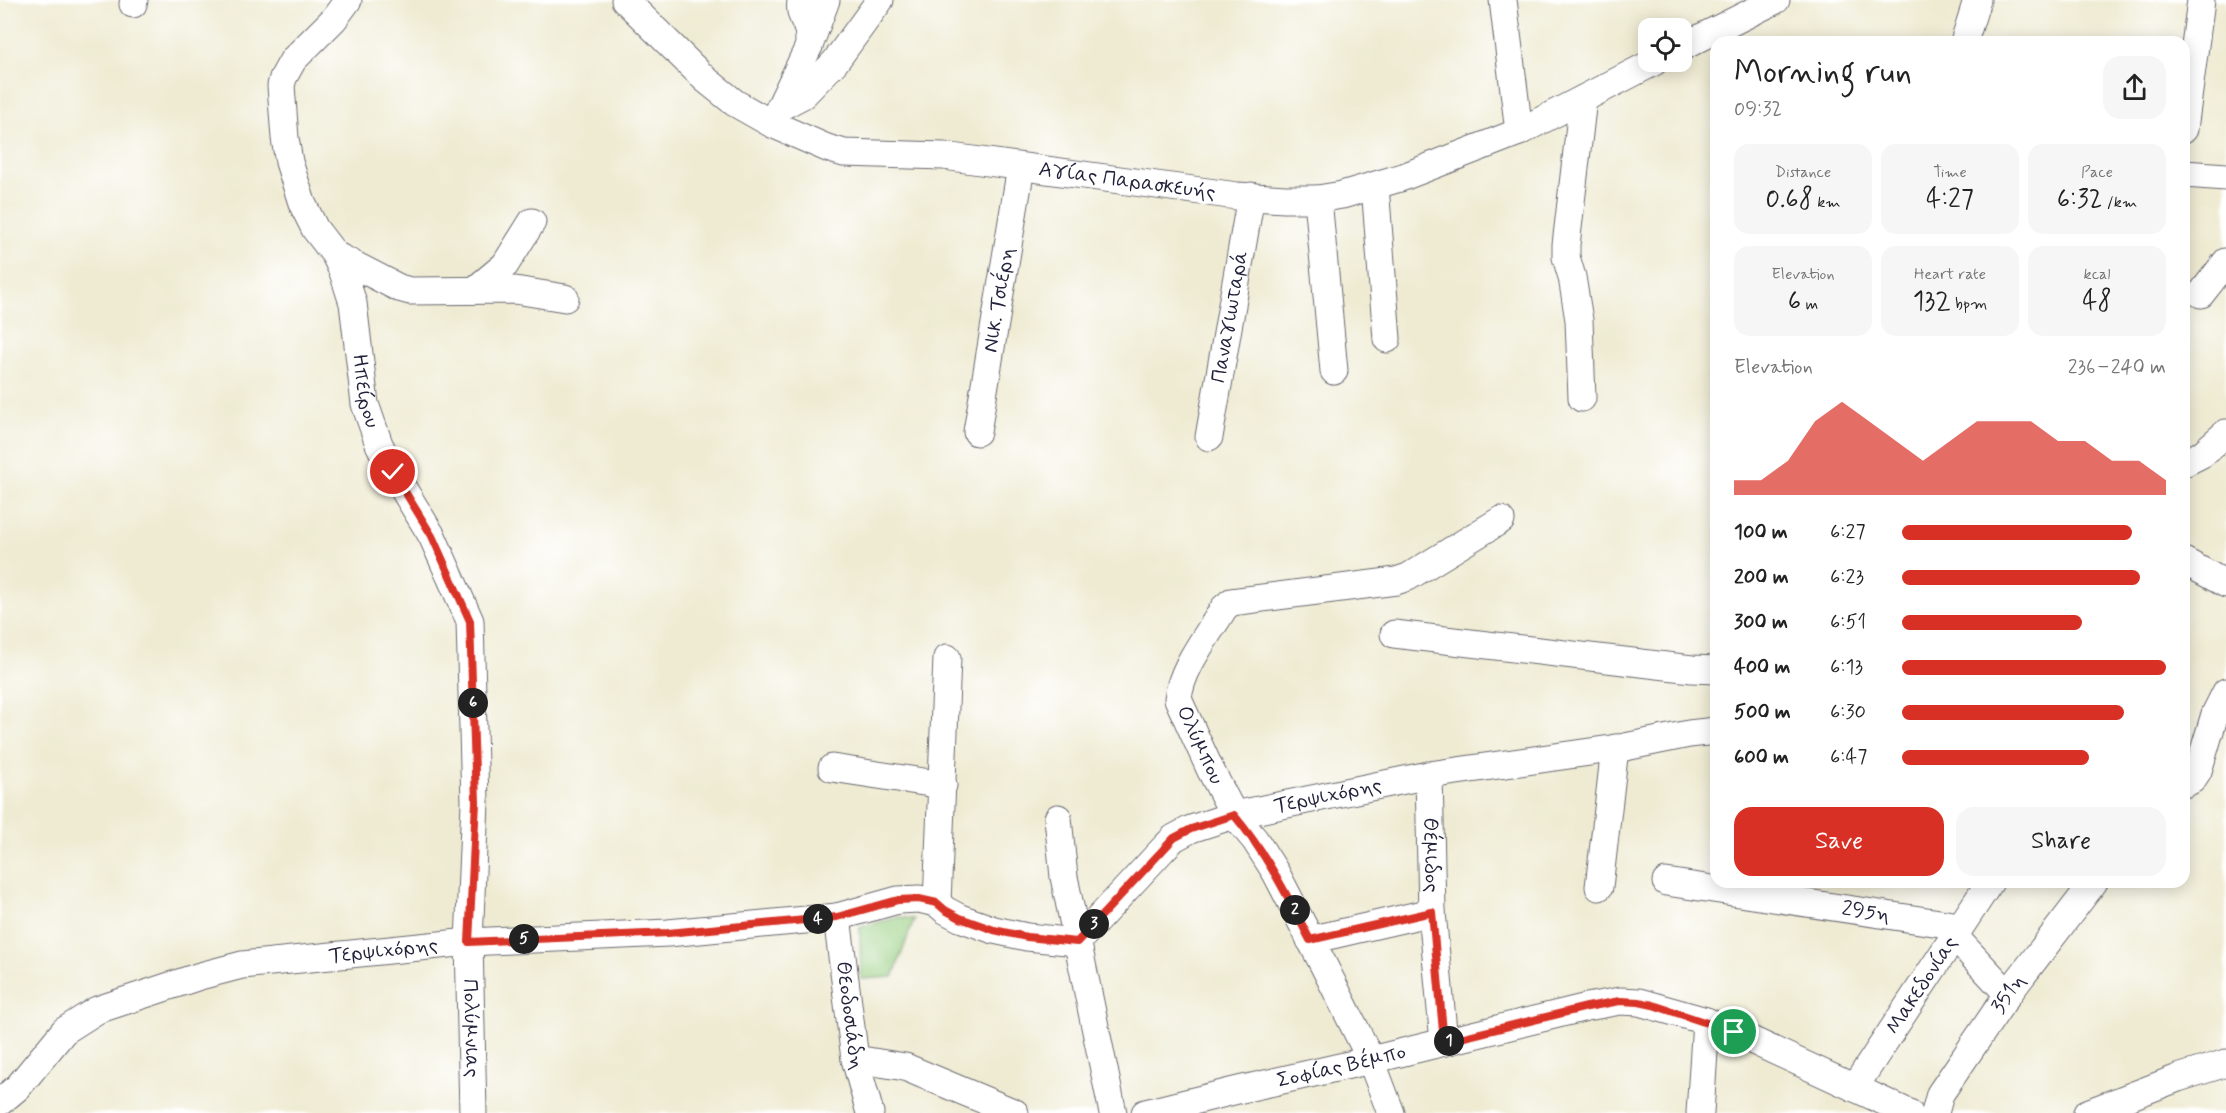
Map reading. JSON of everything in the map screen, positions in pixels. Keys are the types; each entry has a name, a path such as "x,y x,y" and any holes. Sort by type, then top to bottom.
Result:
{"street":[{"name":"Ηπείρου","path":"348,0 334,19 293,60 283,78 281,87 285,138 295,182 315,229 335,255 353,303 365,404 379,444 393,472 432,536 470,621 476,802 469,942"},
{"name":"Αγίας Παρασκευής","path":"625,0 705,79 735,103 776,116 807,141 844,153 944,156 1285,199 1318,199 1375,186 1519,132 1638,70"},
{"path":"801,0 800,10 802,20 808,28 809,45"},
{"path":"776,116 809,45 826,0"},
{"path":"776,116 803,95 835,62 880,0"},
{"path":"1503,0 1519,132"},
{"path":"1692,42 1776,0"},
{"path":"1966,36 1977,0"},
{"path":"2190,83 2201,0"},
{"path":"1582,398 1579,320 1572,277 1566,257 1566,245 1583,99"},
{"name":"Νικ. Τσιέρη","path":"977,432 1021,167"},
{"path":"2190,174 2226,177"},
{"path":"1375,186 1387,339"},
{"name":"Παναγιωταρά","path":"1209,437 1251,196"},
{"path":"1318,199 1334,370"},
{"path":"475,290 505,265 532,222"},
{"path":"335,255 399,288 410,291 515,290 565,298"},
{"path":"2201,294 2226,261"},
{"path":"2190,460 2202,454 2226,433"},
{"name":"Ολύμπου","path":"1391,1113 1371,1060 1276,873 1255,840 1234,815 1210,769 1178,699 1179,690 1185,673 1224,608 1239,600 1389,582 1408,577 1502,520"},
{"path":"2190,564 2226,584"},
{"path":"1394,634 1710,670"},
{"path":"937,903 947,658"},
{"path":"2190,781 2198,771 2215,714 2226,692"},
{"name":"Τερψιχόρης","path":"13,1101 64,1031 76,1022 97,1010 242,965 469,942 668,933 837,917 898,900 919,899 937,903 960,918 985,928 1027,937 1077,942 1174,838 1191,829 1234,815 1429,776 1710,732"},
{"path":"1599,887 1615,748"},
{"path":"831,768 943,785"},
{"name":"Θέμιδος","path":"1429,776 1432,912 1444,1042"},
{"path":"1058,818 1064,877 1113,1113"},
{"name":"295η","path":"1666,882 1957,931"},
{"name":"Μακεδονίας","path":"1854,1088 1986,888"},
{"name":"351η","path":"1935,1113 1940,1094 2008,994 2089,888"},
{"path":"1310,940 1432,912"},
{"name":"Θεοδοσιάδη","path":"837,917 855,1059 870,1113"},
{"path":"1957,931 2008,994"},
{"name":"Πολύμνιας","path":"469,942 473,1113"},
{"name":"Σοφίας Βέμπο","path":"1145,1113 1620,1001 1639,1002 1734,1032 1910,1113"},
{"path":"1700,1113 1706,1022"},
{"path":"855,1059 905,1067 1015,1113"},
{"path":"2088,1113 2178,1078 2226,1064"}],"green space":[{"path":"900,917 914,919 893,977 861,979 860,927"}],"route":[{"path":"393,472 432,536 470,621 476,802 469,942 668,933 837,917 898,900 919,899 937,903 960,918 994,930 1027,937 1077,942 1174,838 1191,829 1234,815 1255,840 1276,873 1310,940 1432,912 1444,1042 1607,1002 1620,1001 1653,1005 1734,1032"}]}
